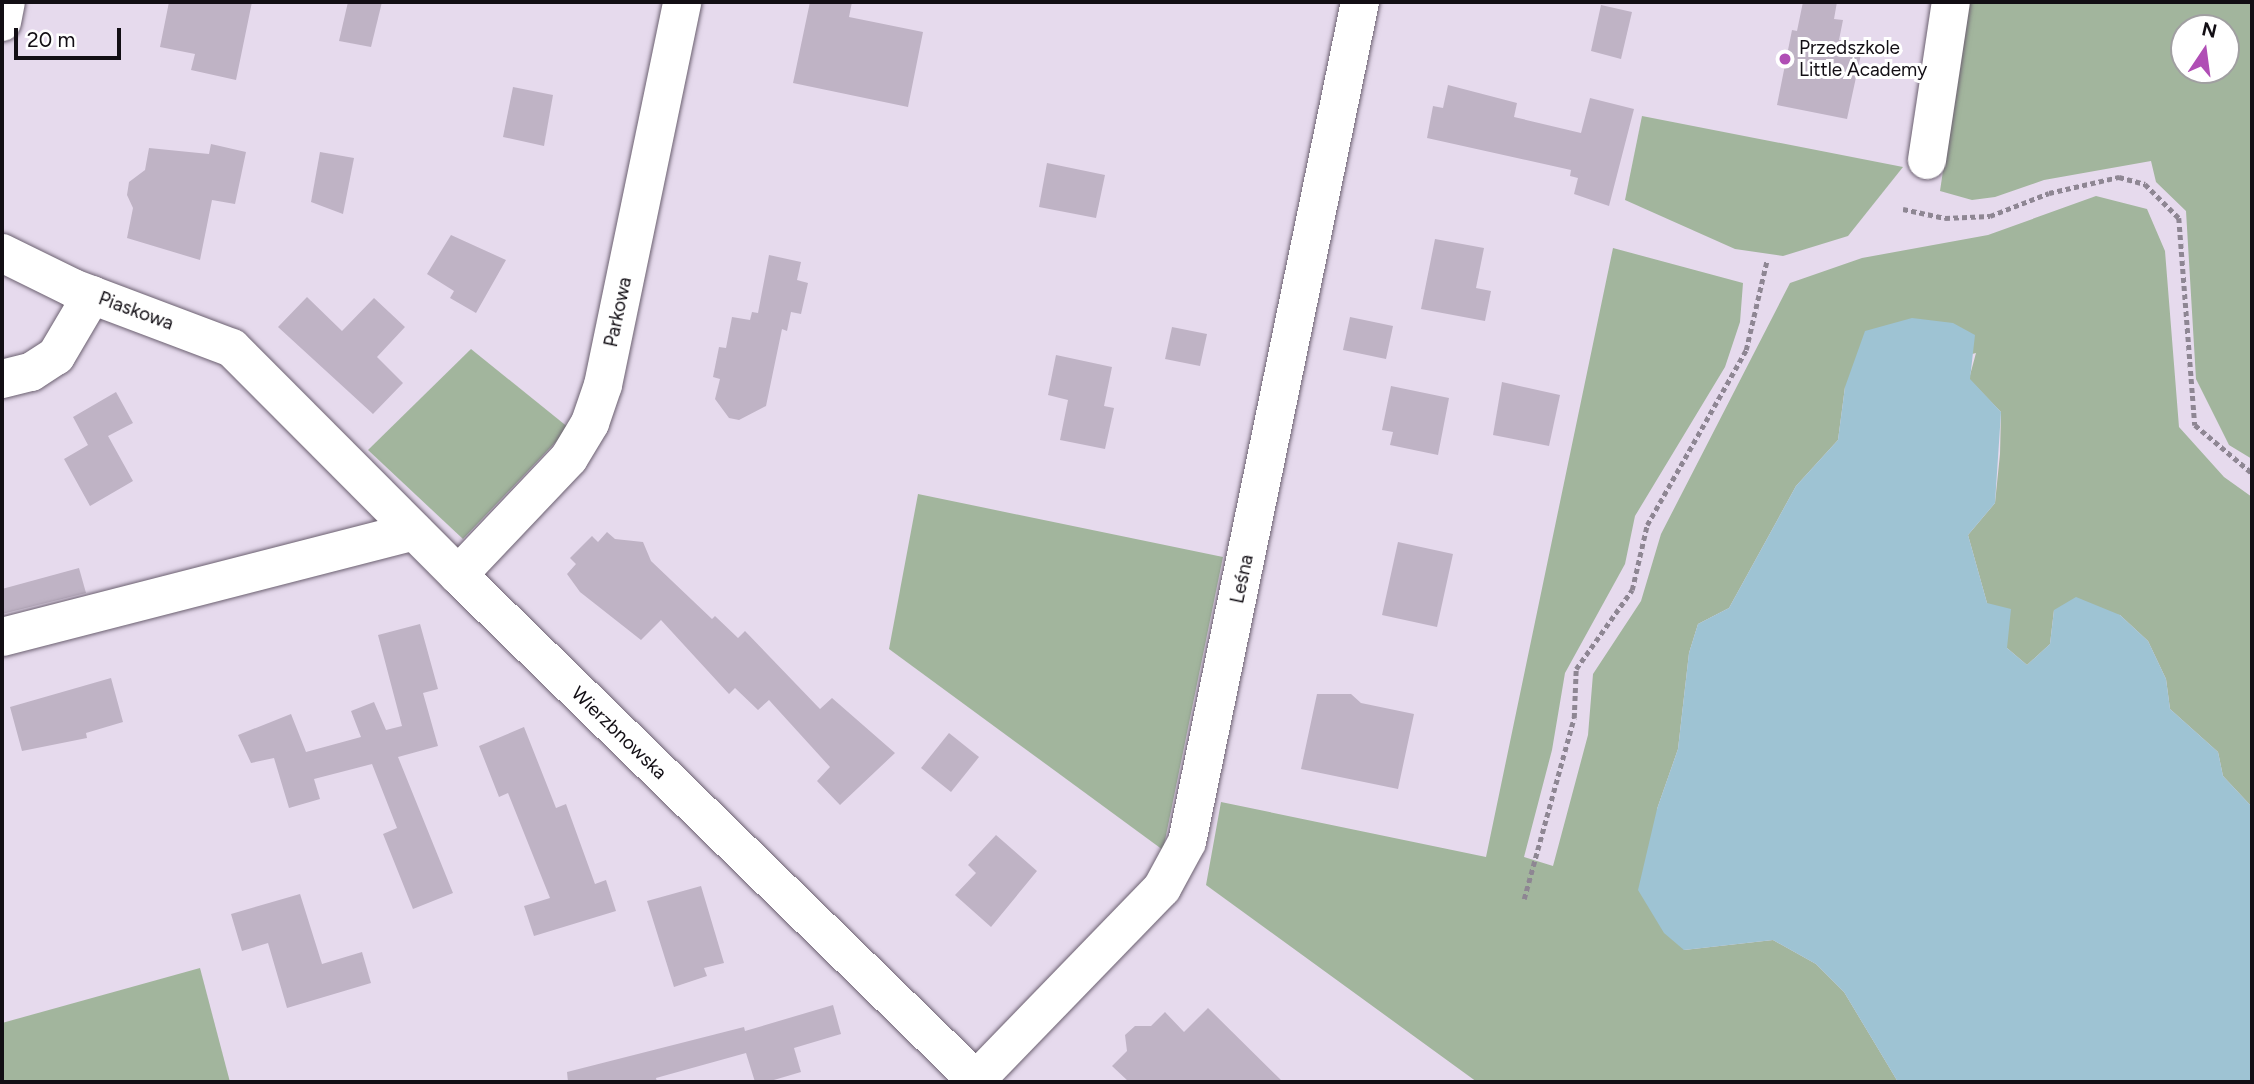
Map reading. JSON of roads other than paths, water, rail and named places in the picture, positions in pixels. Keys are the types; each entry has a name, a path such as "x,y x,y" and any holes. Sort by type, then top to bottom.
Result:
{"street":[{"path":"2,22 6,2"},
{"name":"Parkowa","path":"458,575 569,458 590,423 603,385 682,2"},
{"name":"Leśna","path":"977,1081 1162,888 1187,842 1360,2"},
{"path":"1927,160 1951,2"},
{"name":"Piaskowa","path":"2,253 92,295 232,348 265,379"},
{"path":"2,379 32,372 56,356 92,295"},
{"name":"Wierzbnowska","path":"265,379 458,575 977,1081"},
{"path":"2,637 414,531"}],"water":[{"path":"1912,318 1953,323 1975,335 1970,379 2001,412 1995,503 1968,535 1987,603 2011,609 2007,648 2027,665 2050,644 2054,610 2076,597 2120,615 2148,641 2166,679 2170,709 2218,752 2223,776 2252,807 2252,1082 1898,1082 1844,992 1816,964 1773,940 1684,950 1664,933 1638,890 1657,809 1678,749 1689,653 1698,624 1729,608 1796,486 1838,440 1845,387 1865,331"}],"place":[{"name":"Przedszkole Little Academy","path":"1785,59"}]}
